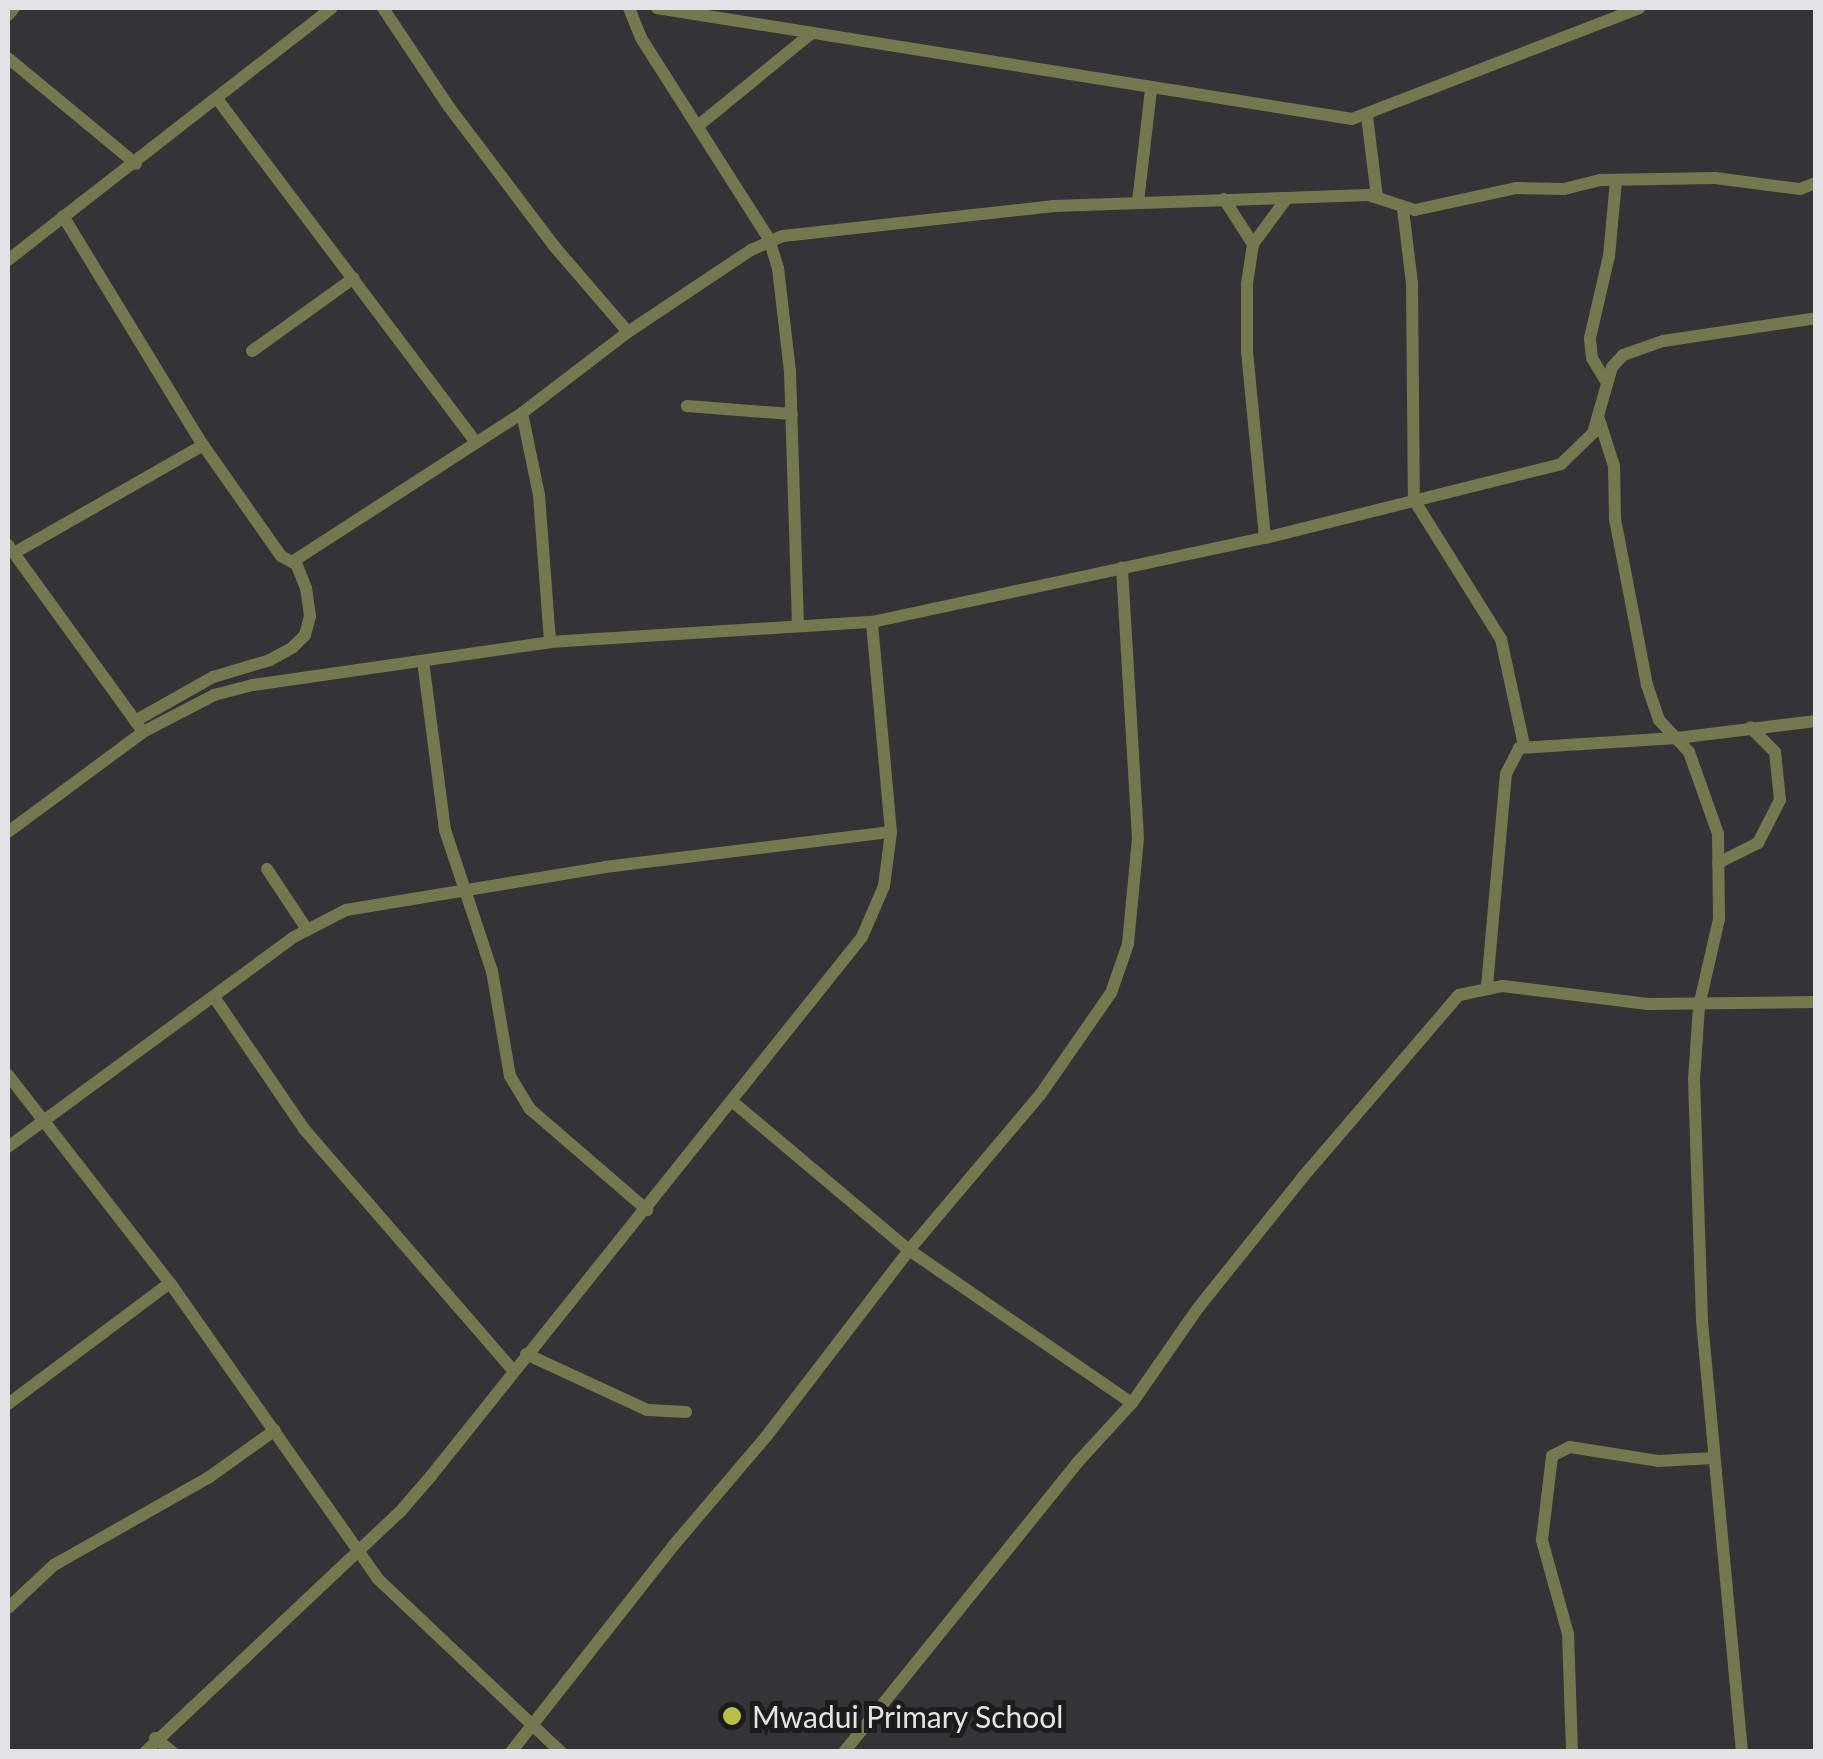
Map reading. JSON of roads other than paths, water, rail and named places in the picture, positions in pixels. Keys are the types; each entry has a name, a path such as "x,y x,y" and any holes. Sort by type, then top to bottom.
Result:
{"street":[{"path":"8,15 14,8"},
{"path":"8,260 332,8"},
{"path":"383,8 449,108 554,246 628,332"},
{"path":"629,8 641,38 770,239 783,303 792,414 798,626"},
{"path":"657,8 1324,118 1367,116 1639,8"},
{"path":"698,125 812,33"},
{"path":"8,58 136,164"},
{"path":"1138,202 1151,90"},
{"path":"218,100 476,442"},
{"path":"1367,116 1377,196"},
{"path":"295,561 522,414 628,332 770,239 885,222 1138,202 1377,196 1403,209 1447,206 1525,187 1564,189 1616,180 1684,176 1814,189"},
{"path":"1607,383 1592,358 1590,338 1612,237 1616,180"},
{"path":"1264,538 1247,351 1247,284 1253,244 1287,198"},
{"path":"1224,199 1253,244"},
{"path":"1403,209 1412,284 1414,500 1498,632 1524,745 1506,774 1487,986"},
{"path":"8,832 139,726 213,677 270,660 293,647 304,634 310,616 306,588 295,561 280,556 203,445 63,216"},
{"path":"252,351 354,278"},
{"path":"139,726 253,684 550,642 872,622 1264,538 1561,464 1586,443 1617,360 1636,349 1816,318"},
{"path":"687,406 792,414"},
{"path":"522,414 539,495 550,642"},
{"path":"1598,418 1614,466 1615,519 1647,685 1659,720 1689,752 1718,830 1719,919 1699,1006 1695,1101 1702,1322 1742,1752"},
{"path":"139,726 11,549 203,445"},
{"path":"511,1752 673,1546 766,1438 909,1250 1069,1057 1111,993 1122,964 1132,913 1138,838 1122,567"},
{"path":"144,1752 360,1550 432,1476 512,1370 647,1210 862,937 884,886 891,832 872,622"},
{"path":"423,661 445,830 492,970 510,1076 519,1095 556,1134 647,1210"},
{"path":"1524,745 1676,738 1816,721"},
{"path":"1718,863 1758,842 1780,800 1775,752 1750,727"},
{"path":"8,1147 306,928 357,907 605,867 891,832"},
{"path":"266,869 306,928"},
{"path":"844,1752 1077,1462 1132,1403 1198,1308 1459,994 1487,986 1699,1006 1816,1002"},
{"path":"214,997 304,1129 512,1370"},
{"path":"8,1075 170,1283 378,1579 560,1752"},
{"path":"732,1102 909,1250 1132,1403"},
{"path":"8,1404 170,1283"},
{"path":"526,1354 648,1410 686,1412"},
{"path":"8,1608 54,1565 208,1478 276,1430"},
{"path":"1572,1752 1568,1634 1542,1540 1552,1456 1570,1446 1648,1460 1714,1458"},
{"path":"155,1738 172,1752"}],"place":[{"name":"Mwadui Primary School","path":"732,1716"}]}
